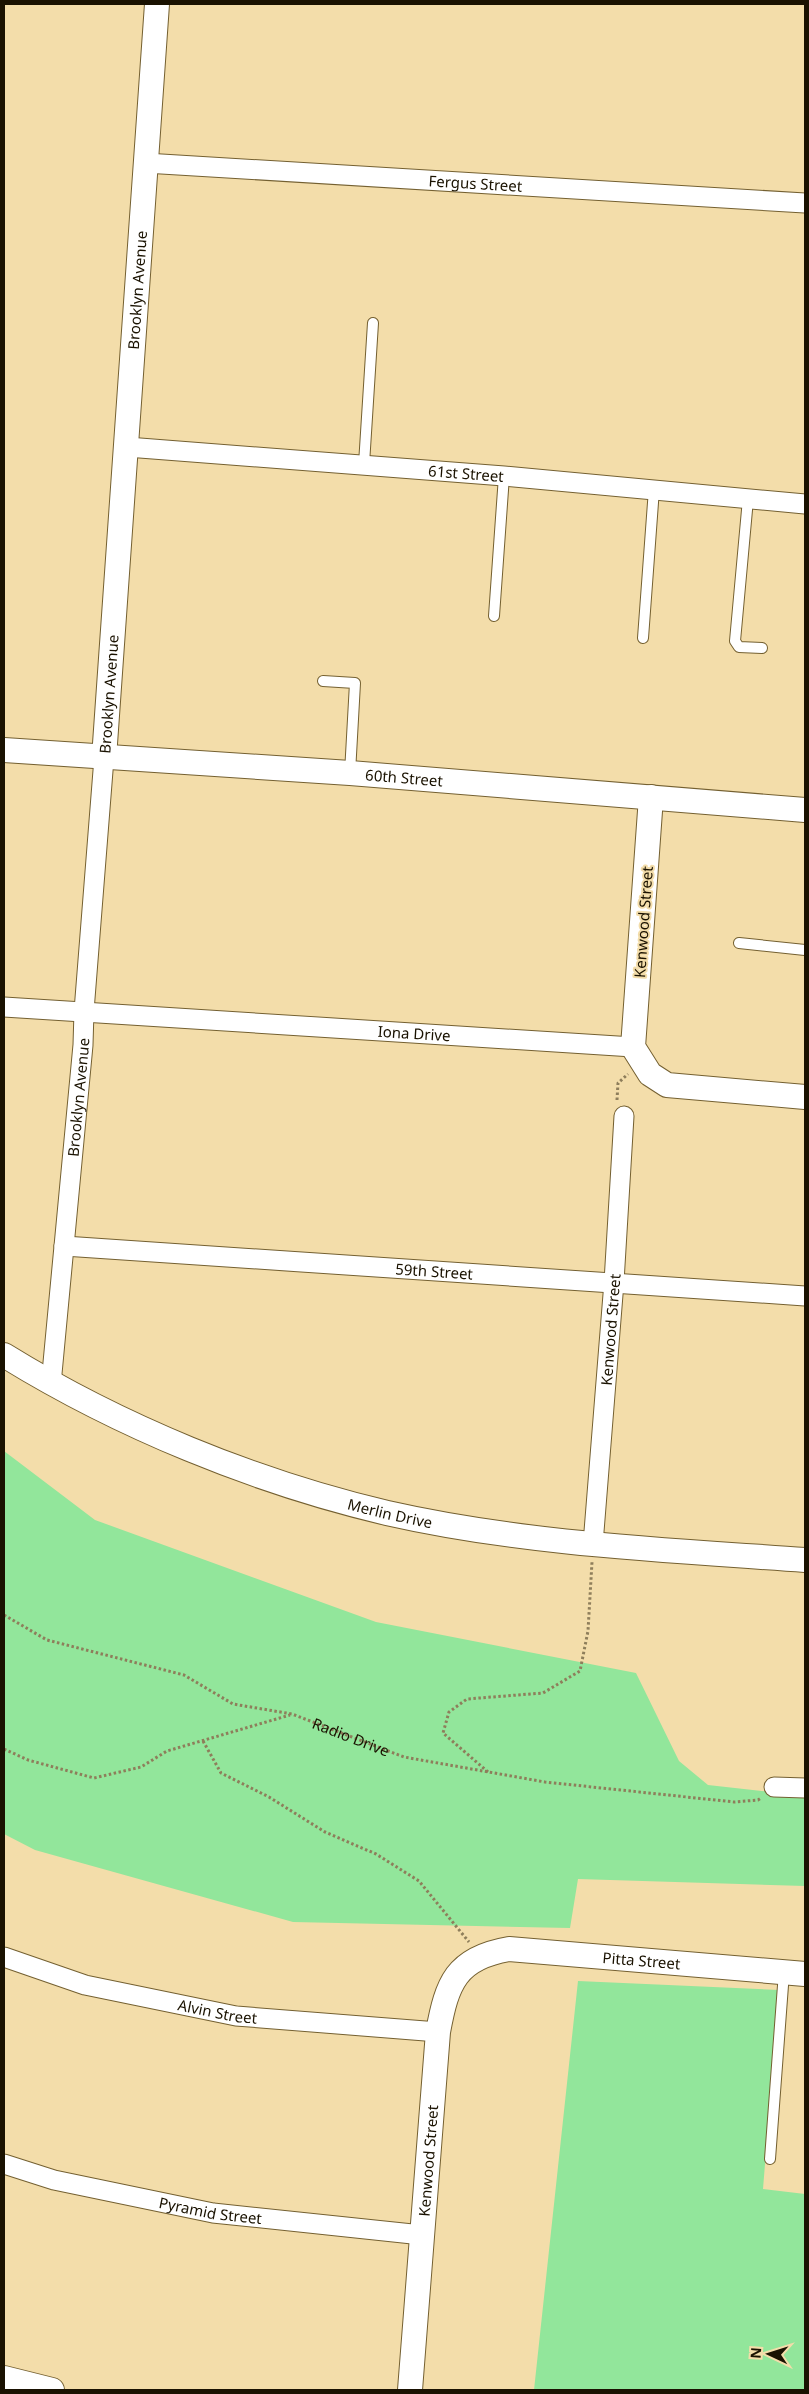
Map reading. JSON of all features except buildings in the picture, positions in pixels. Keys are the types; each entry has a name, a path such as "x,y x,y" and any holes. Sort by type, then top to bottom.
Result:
{"street":[{"name":"Brooklyn Avenue","path":"51,1384 83,1045 157,4"},
{"name":"Fergus Street","path":"145,164 805,203"},
{"name":"61st Street","path":"126,447 364,464 805,504"},
{"name":"60th Street","path":"4,750 350,773 805,810"},
{"name":"Kenwood Street","path":"637,1054 651,797"},
{"name":"Iona Drive","path":"4,1007 84,1011 637,1054"},
{"path":"637,1054 650,1074 667,1085 805,1096"},
{"name":"Kenwood Street","path":"593,1544 614,1282 624,1116"},
{"name":"59th Street","path":"64,1246 805,1296"},
{"name":"Merlin Drive","path":"4,1355 51,1384 133,1424 262,1478 388,1513 478,1529 593,1544 805,1560"},
{"path":"774,1788 805,1788"},
{"name":"Pitta Street","path":"480,1956 510,1949 795,1973"},
{"name":"Kenwood Street","path":"410,2385 438,2032 445,1998 453,1981 463,1968 480,1956"},
{"name":"Alvin Street","path":"4,1957 85,1985 236,2016 438,2032"},
{"name":"Pyramid Street","path":"4,2164 54,2180 214,2213 422,2234"},
{"path":"4,2378 52,2390"}],"lane":[{"path":"364,464 374,323"},
{"path":"494,616 504,476"},
{"path":"643,638 654,489"},
{"path":"748,499 735,641 739,647 762,648"},
{"path":"323,681 355,683 350,773"},
{"path":"739,943 805,950"},
{"path":"770,2159 795,1973"}],"path":[{"path":"624,1116 616,1107 618,1083 637,1054"},
{"path":"489,1772 442,1733 449,1712 467,1699 543,1693 580,1671 588,1631 593,1544"},
{"name":"Radio Drive","path":"4,1615 48,1640 184,1675 233,1704 292,1714 404,1757 545,1782 734,1802 758,1800 774,1788"},
{"path":"4,1750 28,1760 94,1778 141,1767 167,1751 292,1714"},
{"path":"203,1741 221,1773 270,1797 325,1832 376,1854 419,1881 480,1956"}],"green space":[{"path":"4,1451 95,1520 376,1622 636,1673 679,1761 708,1785 805,1796 805,1886 578,1879 570,1928 293,1922 35,1850 4,1834"},
{"path":"578,1981 779,1990 763,2189 805,2194 805,2390 534,2390"}]}
